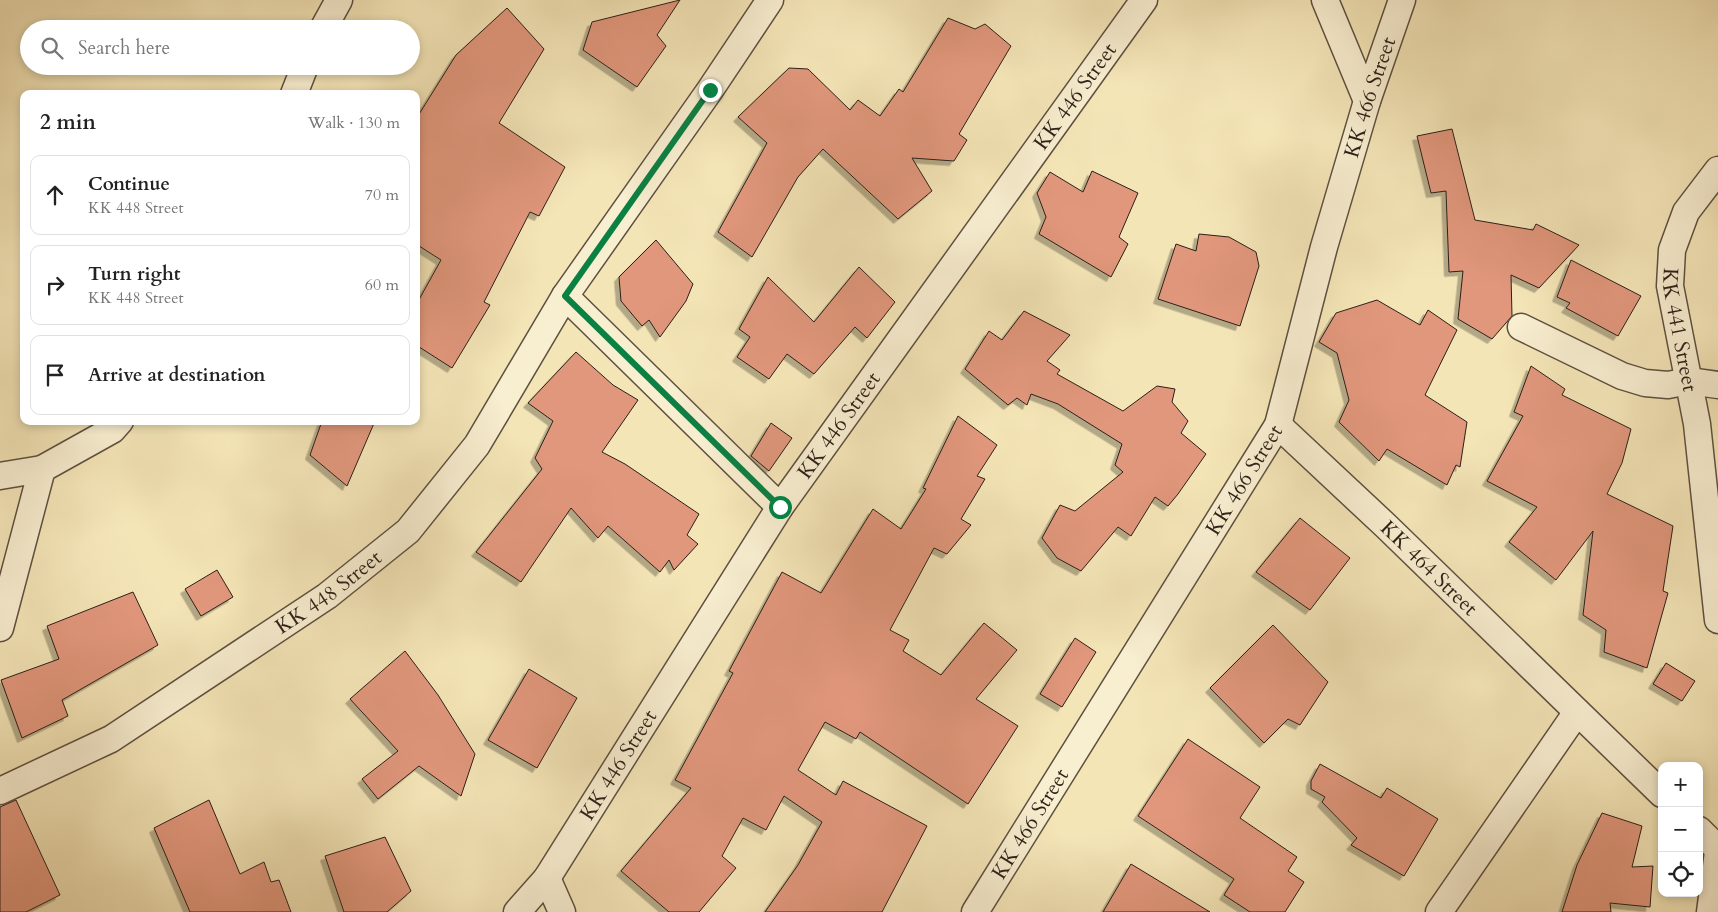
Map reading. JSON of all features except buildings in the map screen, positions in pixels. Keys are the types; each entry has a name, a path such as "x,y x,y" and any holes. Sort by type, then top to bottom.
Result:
{"street":[{"path":"328,20 340,0"},
{"name":"KK 448 Street","path":"0,791 111,739 327,596 408,531 477,445 565,296 710,90 770,0"},
{"name":"KK 446 Street","path":"517,912 547,878 780,507 1144,0"},
{"path":"1325,0 1367,101"},
{"name":"KK 466 Street","path":"975,912 1278,425 1324,247 1367,101 1402,0"},
{"path":"296,90 301,75"},
{"name":"KK 441 Street","path":"1718,170 1686,212 1672,250 1670,286 1698,424 1718,620"},
{"path":"565,296 780,507"},
{"path":"1521,327 1630,378 1645,383 1668,385 1689,380 1718,385"},
{"path":"0,476 42,469 112,430 116,425"},
{"name":"KK 464 Street","path":"1278,425 1386,526 1658,790"},
{"path":"0,628 42,469"},
{"path":"1439,912 1577,712"},
{"path":"1703,834 1718,850 1710,912"},
{"path":"547,878 562,912"}],"route":[{"path":"710,90 565,296 780,507"}]}
